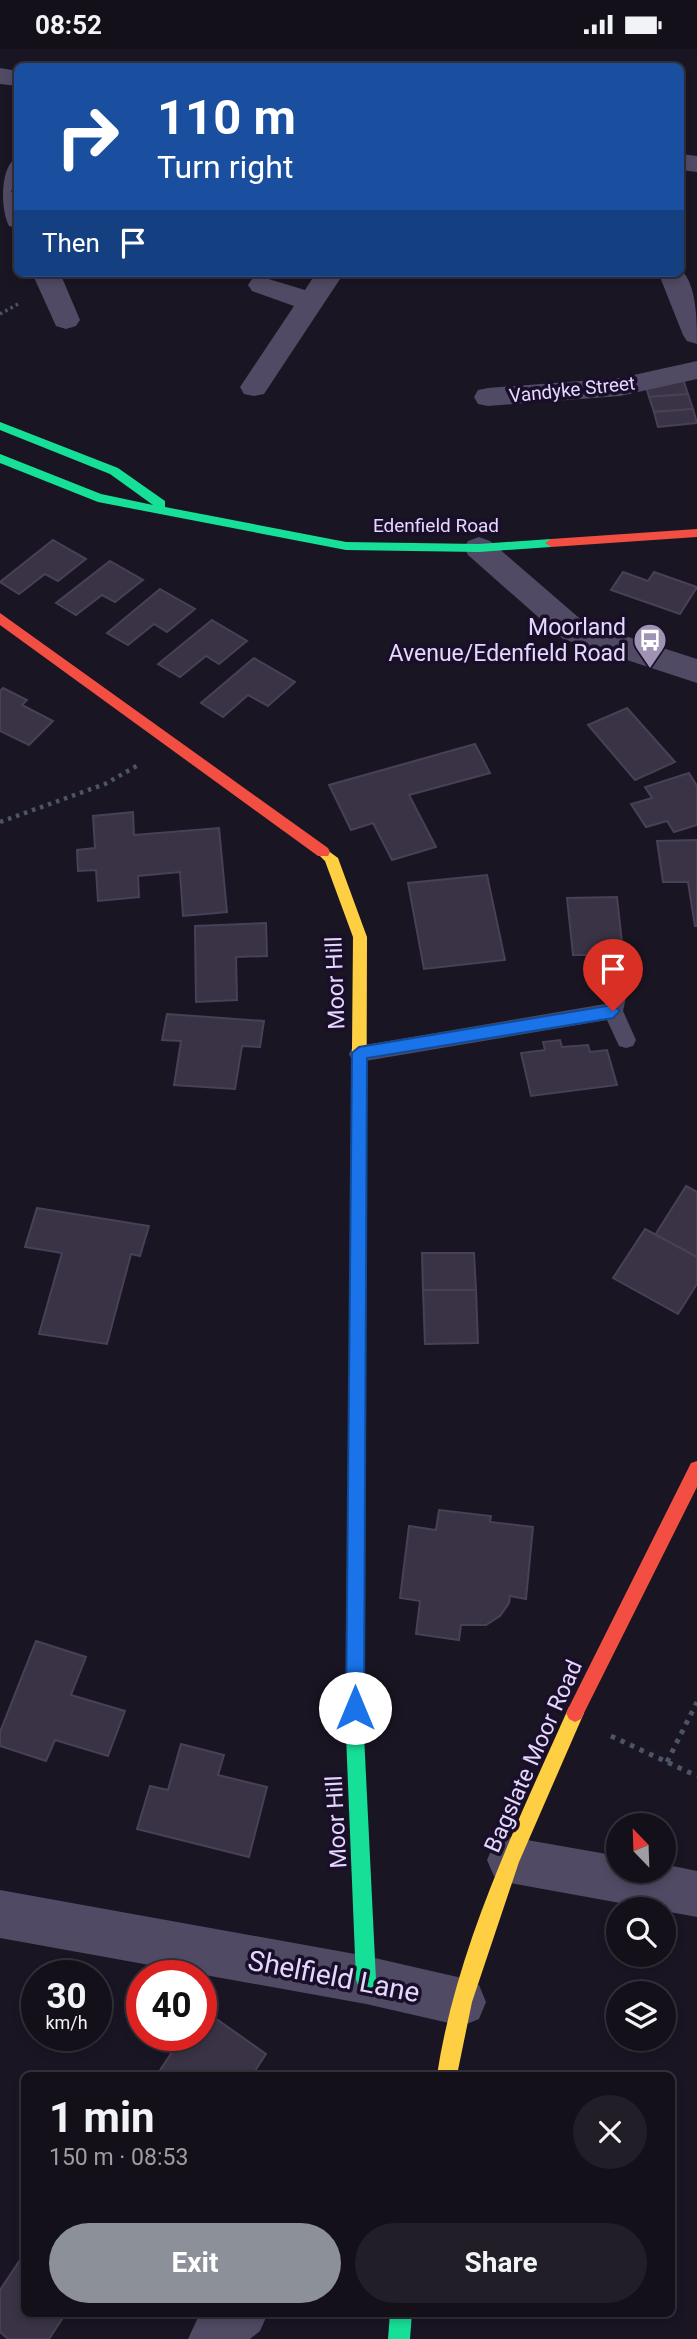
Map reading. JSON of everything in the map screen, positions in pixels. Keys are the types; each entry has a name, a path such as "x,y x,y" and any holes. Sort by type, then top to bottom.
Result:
{"street":[{"path":"0,187 14,170"},
{"path":"0,195 14,214"},
{"path":"48,277 66,320"},
{"path":"254,387 327,277"},
{"path":"674,277 697,335"},
{"path":"262,285 311,302"},
{"name":"Vandyke Street","path":"488,397 620,387 697,370"},
{"name":"Edenfield Road","path":"0,426 114,471 177,515"},
{"name":"Edenfield Road","path":"0,458 98,498 346,546 479,548 697,533"},
{"path":"479,548 574,631 697,671"},
{"name":"Moor Hill","path":"0,618 331,858 360,937 355,1735 366,1980"},
{"name":"Bagslate Moor Road","path":"448,2072 461,2003 510,1860 572,1718 697,1469"},
{"path":"510,1860 697,1894"},
{"name":"Shelfield Lane","path":"0,1914 366,1980 461,2003"},
{"path":"214,2339 222,2328 237,2317"},
{"path":"399,2339 401,2317"}],"lane":[{"path":"619,983 613,1011 626,1040"},
{"path":"359,1053 613,1011"}],"path":[{"path":"0,822 104,784 174,744"},
{"path":"667,1762 697,1702"},
{"path":"572,1718 697,1776"}],"building":[{"path":"683,379 688,394 649,397 645,383"},
{"path":"688,394 693,409 654,412 649,397"},
{"path":"693,409 697,423 658,427 654,412"},
{"path":"53,540 86,559 58,581 45,574 19,594 0,582"},
{"path":"110,561 143,580 115,602 102,595 76,615 56,603"},
{"path":"623,572 648,581 654,572 697,587 680,614 611,590"},
{"path":"160,589 195,609 167,632 154,624 128,645 107,633"},
{"path":"212,620 247,641 219,664 206,656 180,677 158,664"},
{"path":"254,658 295,682 268,706 248,695 223,717 201,703"},
{"path":"3,688 27,700 22,705 53,721 29,745 0,731 0,691"},
{"path":"627,708 675,762 635,780 588,725"},
{"path":"475,744 490,773 409,795 436,847 392,860 373,823 351,830 329,785"},
{"path":"689,773 697,786 697,825 674,832 667,821 646,827 631,804 652,798 645,787"},
{"path":"133,812 134,835 219,828 227,912 183,916 180,872 138,876 139,897 98,901 96,870 78,871 77,850 95,848 93,816"},
{"path":"697,840 695,926 688,882 663,882 657,841"},
{"path":"487,875 505,960 424,969 408,883"},
{"path":"617,897 624,961 601,961 600,955 573,955 567,898"},
{"path":"266,923 267,956 236,957 237,1000 196,1002 195,926"},
{"path":"167,1014 264,1021 260,1047 242,1046 235,1089 174,1085 181,1041 162,1040"},
{"path":"560,1040 562,1047 588,1045 590,1052 607,1050 617,1085 531,1096 521,1053 545,1050 543,1042"},
{"path":"686,1186 697,1192 697,1257 655,1235"},
{"path":"37,1208 149,1226 140,1256 131,1254 107,1344 39,1334 62,1253 25,1247"},
{"path":"645,1229 697,1257 697,1284 678,1314 613,1278"},
{"path":"422,1253 474,1253 476,1290 423,1290"},
{"path":"423,1290 476,1290 478,1343 425,1344"},
{"path":"439,1510 491,1516 490,1522 533,1527 526,1599 510,1596 509,1603 500,1616 486,1625 461,1625 459,1640 416,1634 420,1601 400,1598 409,1526 436,1530"},
{"path":"36,1641 86,1657 71,1695 125,1711 108,1756 55,1740 46,1761 0,1746 0,1732"},
{"path":"181,1744 224,1755 218,1775 267,1787 249,1857 137,1829 150,1786 168,1790"},
{"path":"217,2019 266,2054 254,2072 159,2072 173,2051 217,2051"},
{"path":"21,2258 21,2317 63,2317 49,2339 8,2339 0,2332 0,2290"}],"traffic: fast":[{"path":"0,426 114,471 161,504"},
{"path":"0,458 98,498 346,546 479,548 551,543"},
{"path":"355,1659 355,1735 366,1980"},
{"path":"399,2339 401,2317"}],"traffic: slow":[{"path":"323,852 331,858 360,937 358,1267"},
{"path":"448,2072 462,2002 510,1860 575,1713"}],"traffic: jam":[{"path":"551,543 697,533"},
{"path":"0,618 323,852"},
{"path":"355,1659 358,1267"},
{"path":"575,1713 697,1469"}],"place":[{"name":"Moorland Avenue/Edenfield Road","path":"650,670"}],"route":[{"path":"355,1708 359,1053 613,1011"}]}
